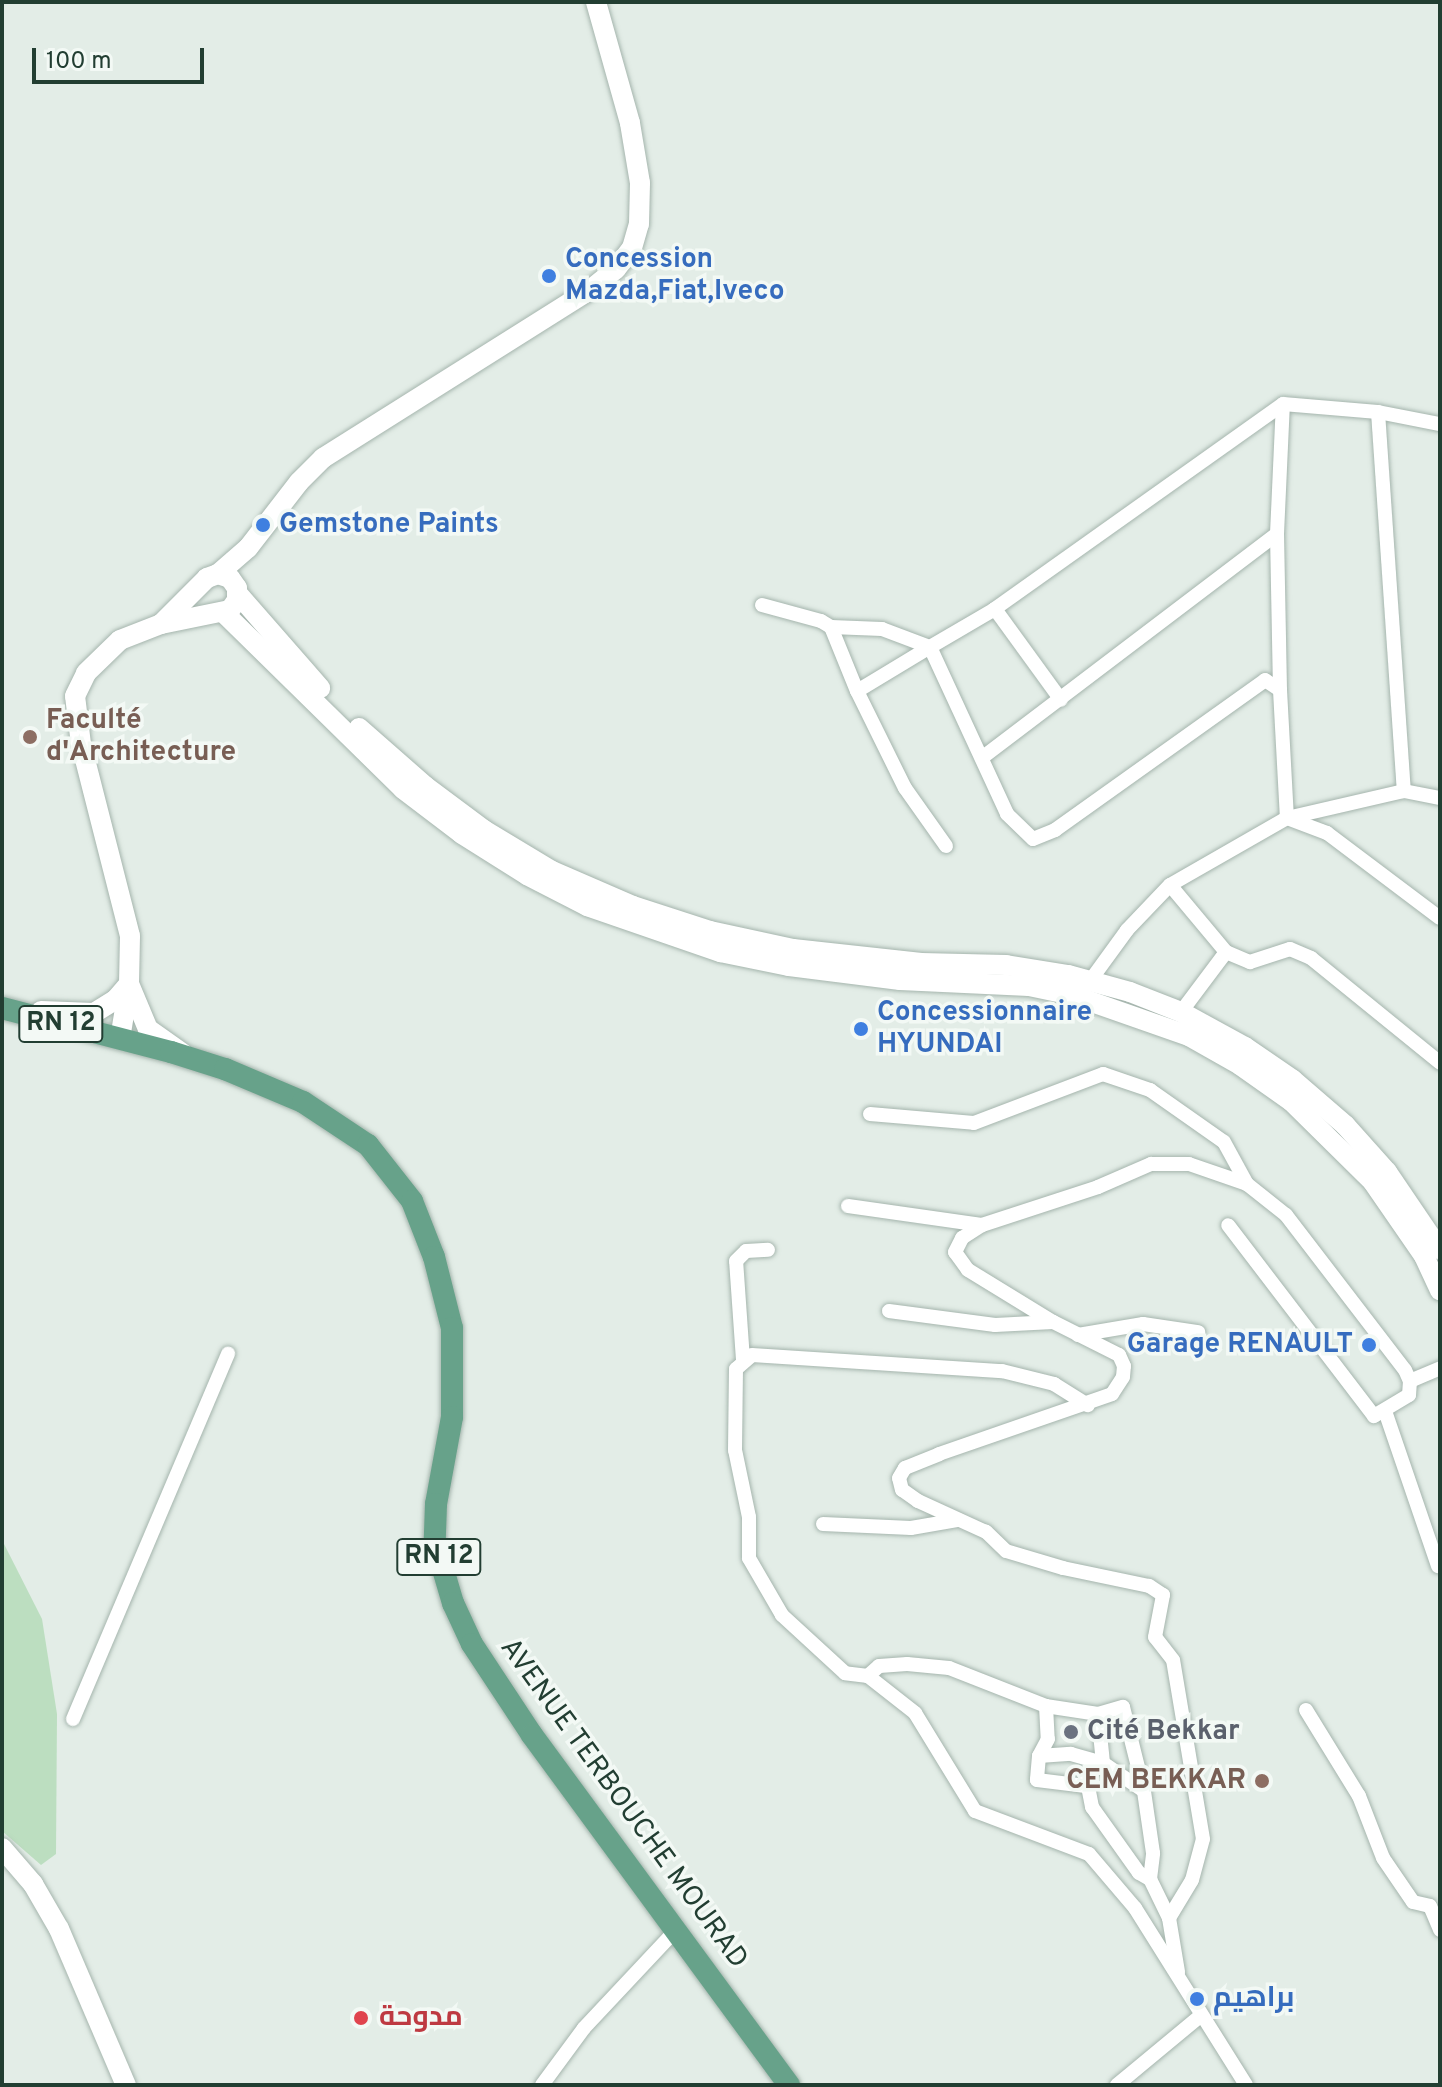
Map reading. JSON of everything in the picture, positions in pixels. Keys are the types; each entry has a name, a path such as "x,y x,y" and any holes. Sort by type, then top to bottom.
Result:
{"main road":[{"path":"168,622 207,578 218,574 248,548 299,482 323,458 590,290 616,269 632,248 639,224 640,183 630,123 596,2"},
{"path":"120,1039 129,984 130,936 81,744 75,696 86,673 103,653 120,640 168,622 218,613 234,606 242,592 248,548"},
{"path":"218,574 230,578 366,736 484,830 552,871 633,906 697,927 793,949 921,963 1006,965 1090,981 1181,1012 1245,1047 1293,1080 1345,1125 1387,1172 1440,1250"},
{"path":"200,588 200,600 258,645 403,789 462,834 527,875 587,906 720,952 789,966 900,980 1029,986 1123,1011 1189,1036 1240,1065 1291,1101 1334,1140 1373,1182 1424,1256 1440,1290"},
{"path":"168,622 225,628 258,645"},
{"path":"2,1008 94,1013 116,999 129,984"},
{"path":"129,984 148,1029 188,1058"},
{"name":"AVENUE TERBOUCHE MOURAD","path":"2,1008 188,1058 303,1102 368,1145 412,1201 434,1257 452,1328 452,1417 436,1504 435,1542 453,1603 472,1644 532,1735 789,2085"},
{"path":"2,1848 33,1884 59,1929 126,2085"}],"street":[{"path":"1283,404 1277,534 1280,690 1287,818"},
{"path":"857,691 995,609 1283,404 1378,412 1440,424"},
{"path":"1378,412 1404,791"},
{"path":"983,757 1277,534"},
{"path":"762,605 821,621 831,627 882,629 930,647 1007,814 1033,839 1055,830 1265,680 1280,690"},
{"path":"995,609 1061,700"},
{"path":"831,627 857,691 905,788 946,846"},
{"path":"1090,981 1127,930 1170,885 1287,818 1404,791 1440,798"},
{"path":"1287,818 1327,833 1440,918"},
{"path":"1170,885 1226,952 1250,962 1290,949 1311,958 1440,1063"},
{"path":"1181,1012 1226,952"},
{"path":"870,1114 974,1123 1103,1074 1150,1090 1224,1142 1247,1184"},
{"path":"1169,1918 1192,1880 1203,1839 1173,1660 1155,1637 1163,1595 1149,1586 1063,1568 1006,1551 986,1532 902,1490 899,1478 905,1468 1112,1394 1123,1377 1124,1366 1119,1355 1053,1322 962,1266 955,1252 958,1244 982,1225 1098,1187 1151,1164 1189,1164 1247,1184 1286,1215 1410,1381 1409,1395 1374,1416 1228,1225"},
{"path":"848,1206 982,1225"},
{"path":"743,1360 736,1261 746,1251 768,1250"},
{"path":"889,1311 995,1325 1053,1322"},
{"path":"1078,1335 1143,1324 1198,1332"},
{"path":"73,1719 228,1354"},
{"path":"1088,1405 1054,1384 1002,1371 752,1355 736,1369 735,1450 749,1517 749,1558 782,1615 845,1673 868,1676 915,1713 975,1811 1089,1854 1135,1908 1246,2085"},
{"path":"1410,1381 1440,1368"},
{"path":"1385,1411 1438,1566"},
{"path":"823,1524 911,1528 959,1520"},
{"path":"868,1676 879,1666 949,1668 1046,1706 1098,1714 1123,1707 1144,1791 1153,1853 1150,1879 1169,1918 1179,1981"},
{"path":"1046,1706 1048,1739 1039,1756 1037,1780 1086,1786"},
{"path":"1306,1710 1359,1796 1377,1835 1383,1858 1413,1902 1430,1906 1440,1930"},
{"path":"1098,1714 1103,1763"},
{"path":"1039,1756 1071,1754 1103,1763 1144,1791"},
{"path":"1103,1763 1086,1776 1092,1807 1139,1873 1150,1879"},
{"path":"542,2085 584,2028 675,1931"},
{"path":"1117,2085 1200,2016"}],"green space":[{"path":"2,1540 42,1619 57,1714 56,1854 41,1865 2,1831"}],"place":[{"name":"Concession Mazda,Fiat,Iveco","path":"549,276"},
{"name":"Gemstone Paints","path":"263,525"},
{"name":"Faculté d'Architecture","path":"30,737"},
{"name":"Concessionnaire HYUNDAI","path":"861,1029"},
{"name":"Garage RENAULT","path":"1369,1345"},
{"name":"Cité Bekkar","path":"1071,1732"},
{"name":"CEM BEKKAR","path":"1262,1781"},
{"name":"براهيم","path":"1197,1999"},
{"name":"مدوحة","path":"361,2018"}]}
